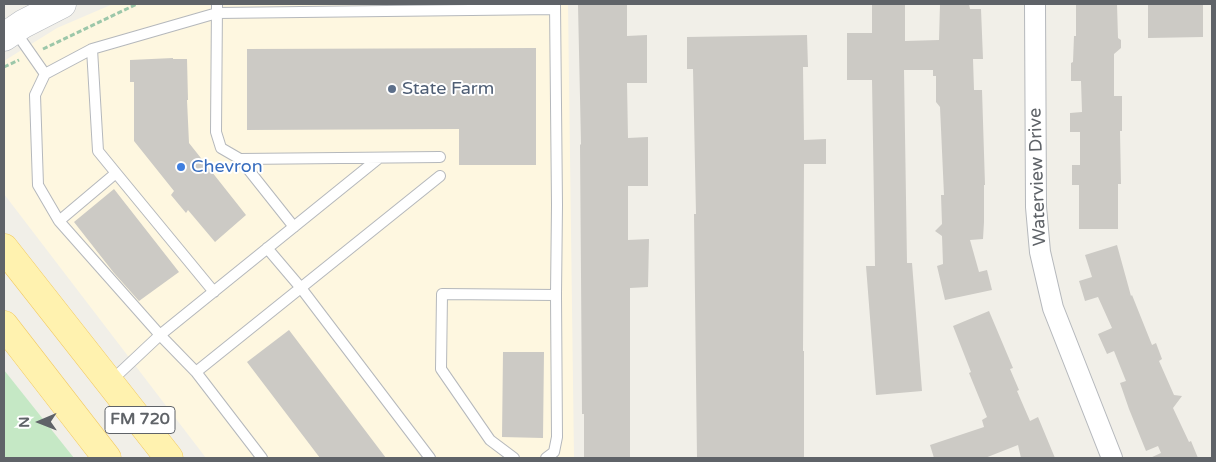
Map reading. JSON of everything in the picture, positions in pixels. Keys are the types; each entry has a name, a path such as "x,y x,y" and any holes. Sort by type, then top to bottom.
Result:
{"main road":[{"name":"FM 720","path":"4,248 169,458"},
{"name":"FM 720","path":"4,325 107,458"}],"street":[{"path":"9,34 23,24 62,4"},
{"name":"Waterview Drive","path":"1035,4 1036,207 1040,252 1053,308 1112,458"}],"lane":[{"path":"262,458 196,372 160,335 59,221 38,185 35,95 45,74 92,49 217,8 555,6 558,205 556,295 557,437 554,452 546,458"},
{"path":"217,8 216,132 221,148 240,159 294,227"},
{"path":"9,34 31,55 45,74"},
{"path":"92,49 98,150 214,292"},
{"path":"240,159 440,157"},
{"path":"110,382 160,335 379,158"},
{"path":"59,221 116,173"},
{"path":"196,372 440,176"},
{"path":"268,248 430,458"},
{"path":"514,458 490,440 441,369 442,294 556,295"}],"path":[{"path":"4,67 137,4"}],"shaded area":[{"path":"113,4 568,4 574,458 206,458 4,194 4,61 57,28"}],"green space":[{"path":"4,370 74,458 4,458"}],"building":[{"path":"627,4 627,36 647,35 647,83 627,83 628,138 648,137 648,186 628,186 628,240 649,239 648,287 630,288 630,458 584,458 578,5"},
{"path":"872,4 905,4 905,41 939,40 940,4 969,4 970,9 981,9 983,59 973,59 974,90 982,90 985,185 984,222 983,239 970,240 979,272 987,270 992,290 945,300 937,266 943,264 942,236 935,231 942,224 941,195 944,195 940,107 936,102 936,76 933,76 933,70 904,70 907,263 912,263 922,391 876,395 866,266 875,266 872,80 847,80 847,33 872,33"},
{"path":"1076,4 1117,4 1118,38 1121,40 1121,48 1114,54 1114,96 1122,96 1122,131 1120,131 1121,184 1118,184 1118,229 1079,229 1079,185 1072,185 1072,165 1080,165 1080,132 1070,132 1070,113 1082,112 1081,81 1071,81 1074,36 1076,36"},
{"path":"1148,5 1203,5 1203,37 1148,38"},
{"path":"807,35 808,67 803,67 804,140 826,139 826,164 804,164 804,458 697,458 694,214 696,214 693,69 687,69 687,37"},
{"name":"State Farm","path":"536,48 536,165 459,165 459,129 247,130 247,49"},
{"name":"Chevron","path":"187,59 189,143 246,215 215,242 188,210 186,213 171,195 174,191 134,141 134,82 130,82 130,60"},
{"path":"114,189 179,272 139,301 114,273 74,222"},
{"path":"1117,245 1131,296 1152,345 1156,343 1162,359 1159,361 1174,395 1182,396 1173,408 1198,458 1150,458 1161,453 1158,446 1146,451 1120,383 1126,381 1114,351 1107,354 1098,334 1112,328 1098,297 1085,301 1079,281 1092,277 1085,255"},
{"path":"989,311 1013,368 1010,369 1019,390 1017,391 1030,421 1038,417 1055,458 1021,458 1018,445 985,458 934,458 930,445 984,427 982,420 987,417 953,326"},
{"path":"289,330 386,458 320,458 247,362"},
{"path":"503,352 544,352 543,438 502,437"}],"place":[{"name":"State Farm","path":"392,89"},
{"name":"Chevron","path":"181,167"}]}
